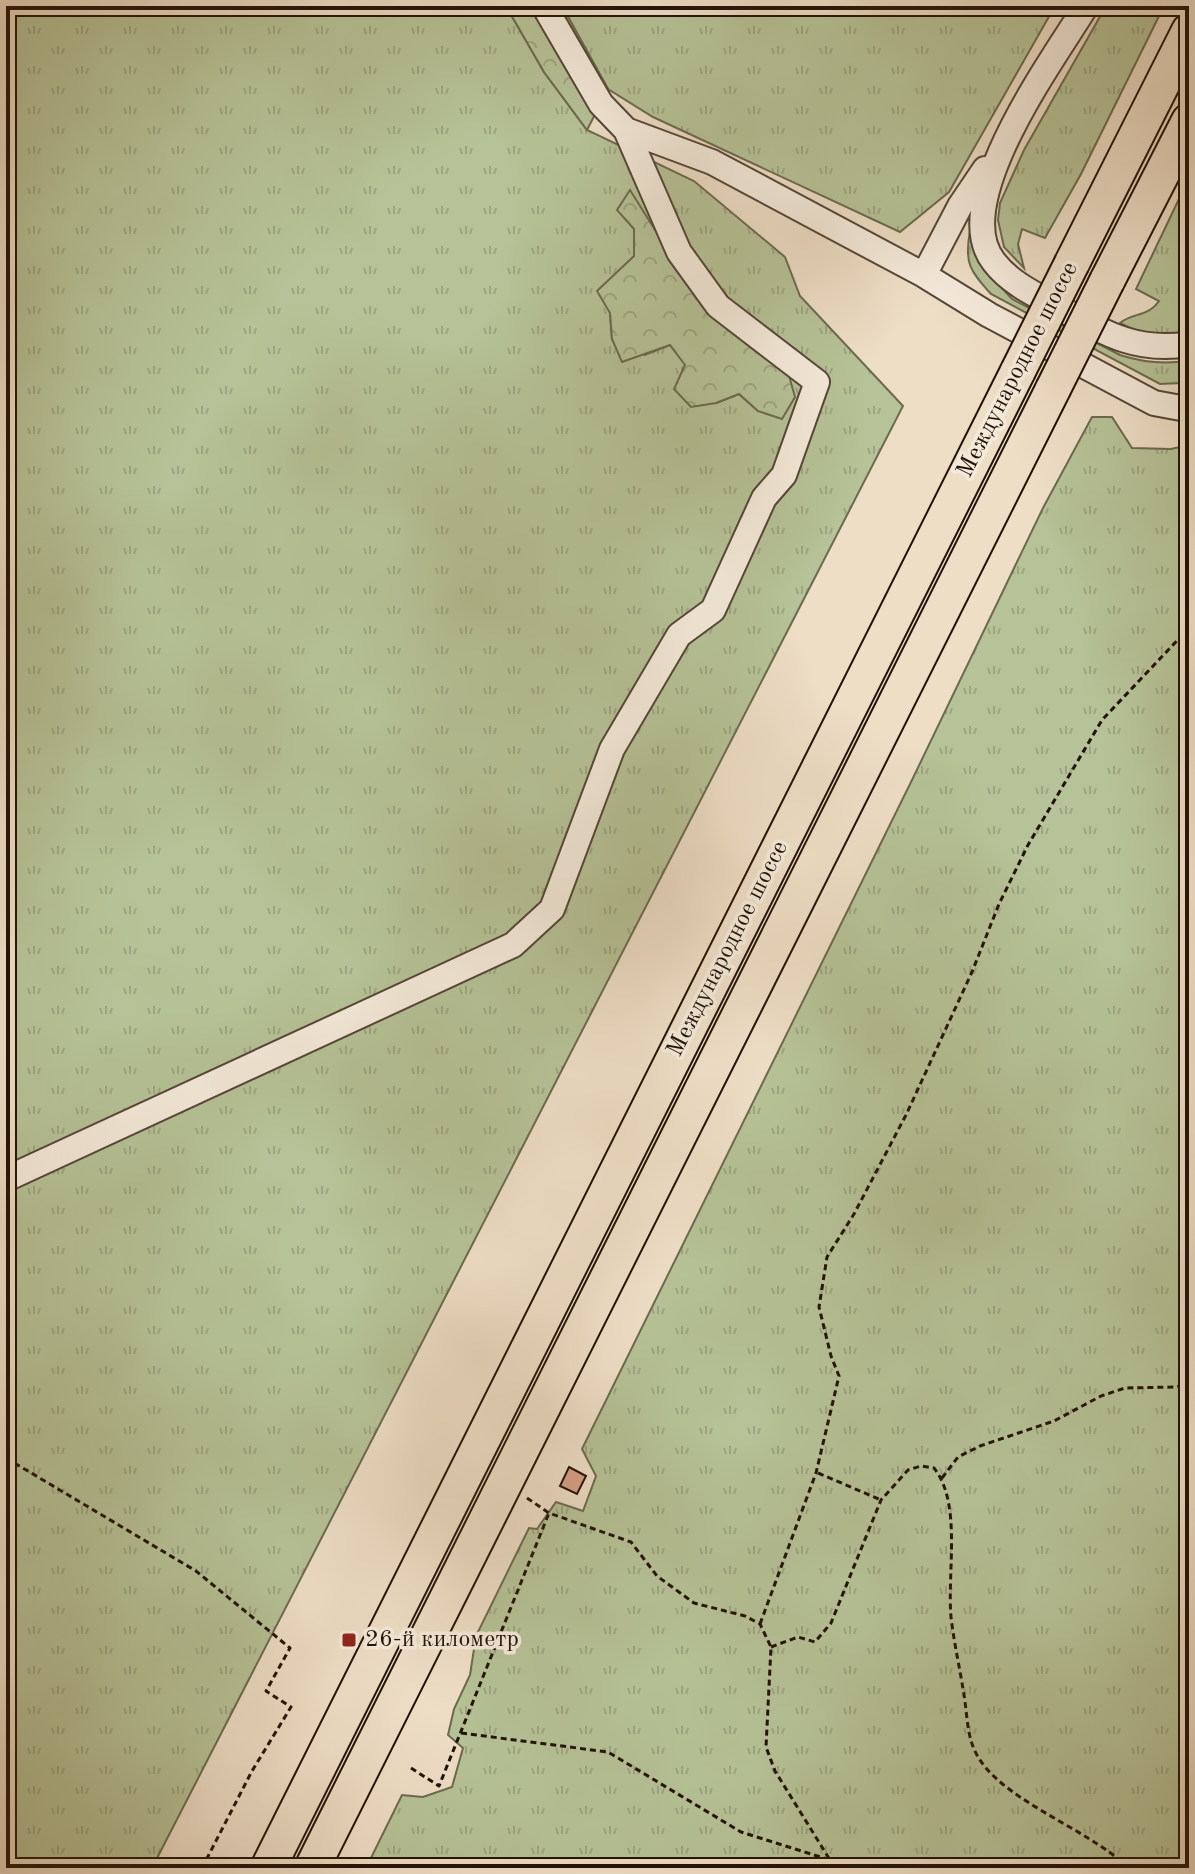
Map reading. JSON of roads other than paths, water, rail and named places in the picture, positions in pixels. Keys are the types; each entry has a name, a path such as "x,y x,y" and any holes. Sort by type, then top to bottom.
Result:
{"highway":[{"name":"Международное шоссе","path":"268,1868 1189,31"},
{"name":"Международное шоссе","path":"312,1868 1189,121"}],"street":[{"path":"6,1179 513,945 552,909 612,749 679,635 713,610 764,498 784,475 817,382 718,306 679,252 626,130 601,104 544,6"},
{"path":"924,275 960,206 1002,144 1086,6"},
{"path":"626,130 712,162 1154,403 1186,410"},
{"path":"1002,144 985,192 980,221 983,243 994,263 1017,284 1112,337 1168,348 1189,344"}],"place":[{"name":"26-й километр","path":"349,1640"}]}
